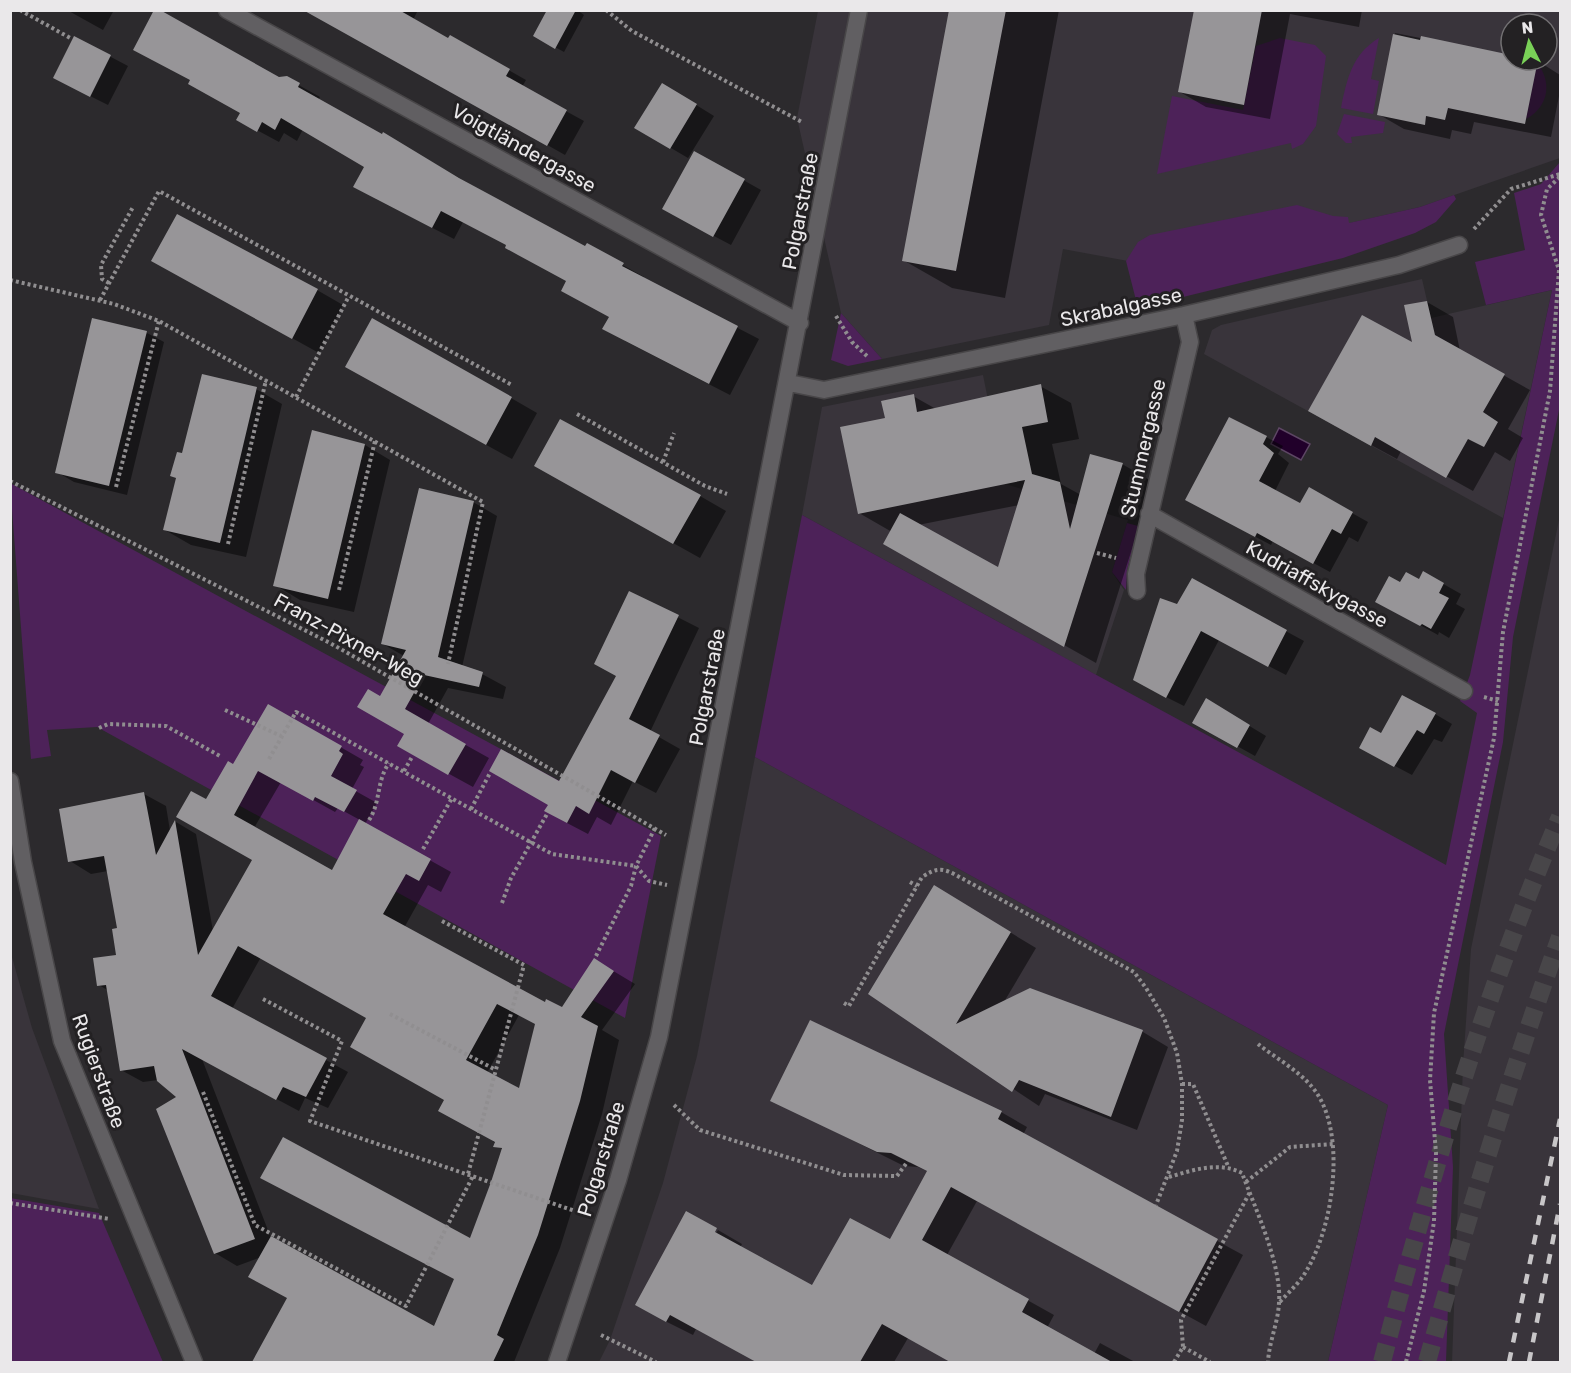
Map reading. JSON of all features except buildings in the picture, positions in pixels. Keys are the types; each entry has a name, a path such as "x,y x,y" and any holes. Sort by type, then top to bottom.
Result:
{"street":[{"name":"Voigtländergasse","path":"227,10 800,323"},
{"name":"Polgarstraße","path":"557,1362 618,1180 659,1037 789,383 860,10"},
{"name":"Skrabalgasse","path":"789,383 824,390 1184,315 1399,265 1459,245"},
{"name":"Stummergasse","path":"1137,591 1136,574 1190,342 1184,315"},
{"name":"Kudriaffskygasse","path":"1149,514 1464,691"},
{"name":"Rugierstraße","path":"10,781 23,862 62,1041 194,1362"}],"path":[{"path":"20,10 72,39"},
{"path":"606,10 632,31 802,122"},
{"path":"1459,245 1511,189 1560,176"},
{"path":"1406,1362 1424,1291 1434,1221 1436,1153 1430,1080 1434,1013 1494,738 1503,632 1550,391 1559,270 1541,215 1542,200 1547,189 1560,176"},
{"path":"100,300 159,191 512,385"},
{"path":"109,283 102,279 101,265 133,207"},
{"path":"10,280 100,300 159,321 483,502 448,664"},
{"path":"296,397 349,296"},
{"path":"836,316 852,342 876,363"},
{"path":"116,488 159,321"},
{"path":"228,544 266,380"},
{"path":"577,414 705,486 727,494"},
{"path":"663,462 674,433"},
{"path":"339,590 375,441"},
{"name":"Franz-Pixner-Weg","path":"10,481 330,643 666,835"},
{"path":"225,710 281,736"},
{"path":"269,759 296,712 552,854 636,866 649,881 688,891"},
{"path":"99,728 108,724 166,726 220,756"},
{"path":"404,771 412,757"},
{"path":"369,820 376,810 376,791 389,763"},
{"path":"471,809 490,773"},
{"path":"423,849 452,798"},
{"path":"502,903 511,878 547,814"},
{"path":"597,957 631,886 636,866 655,828"},
{"path":"844,1003 849,1005 922,877 934,869 943,869 1134,972 1164,1018 1177,1053 1182,1084 1182,1120 1177,1151 1169,1177 1156,1205"},
{"path":"910,882 917,886"},
{"path":"442,921 524,964 468,1174"},
{"path":"878,943 883,946"},
{"path":"263,999 342,1041 310,1121 575,1211"},
{"path":"390,1014 496,1070"},
{"path":"1258,1044 1304,1080 1318,1095 1333,1144 1333,1186 1317,1247 1302,1278 1279,1303"},
{"path":"1182,1084 1192,1084 1228,1166"},
{"path":"203,1092 255,1225 406,1306 473,1176"},
{"path":"674,1105 700,1130 844,1175 897,1176 908,1161"},
{"path":"1246,1182 1290,1147 1333,1144"},
{"path":"1169,1177 1191,1170 1228,1166 1242,1173 1250,1192 1278,1285 1279,1303 1268,1362"},
{"path":"1174,1362 1183,1347 1181,1320 1250,1192"},
{"path":"10,1203 112,1220"},
{"path":"601,1335 656,1362"},
{"path":"1183,1347 1210,1362"}],"shaded area":[{"path":"818,11 1560,11 1560,158 1420,207 1130,273 1128,261 1063,249 1049,325 882,359 841,313 797,118"},
{"path":"1280,38 1315,45 1326,56 1316,126 1303,144 1292,149 1291,143 1157,174 1172,96 1243,110 1256,46"},
{"path":"1379,38 1371,79 1379,81 1373,114 1341,108 1352,68 1370,44"},
{"path":"1535,72 1542,72 1546,94 1539,108 1526,119"},
{"path":"1344,114 1385,122 1383,133 1351,137 1352,143 1346,143 1337,134"},
{"path":"1560,162 1560,405 1513,637 1503,742 1444,1034 1453,1167 1446,1362 1328,1362 1388,1105 755,757 802,515 1446,865 1477,713 1460,701 1470,675 1552,290 1486,305 1475,262 1525,250 1514,193 1541,184"},
{"path":"1454,195 1456,199 1436,222 1415,233 1343,258 1138,308 1126,261 1138,242 1150,235 1297,205 1333,216 1348,217 1349,223 1420,207"},
{"path":"1422,279 1431,318 1552,290 1503,518 1204,354 1212,330 1221,325"},
{"path":"841,313 882,359 848,366 831,360"},
{"path":"983,375 1005,484 1128,520 1112,572 1124,590 1096,675 802,515 822,407"},
{"path":"1279,428 1310,444 1301,460 1271,444"},
{"path":"10,483 661,836 625,1018 97,727 47,730 51,756 31,759"},
{"path":"1560,515 1560,1362 1452,1362 1463,1065 1471,949"},
{"path":"1127,523 1138,526 1127,570 1126,590 1112,572"},
{"path":"755,757 1388,1105 1328,1362 599,1362 610,1340 663,1183 697,1056"},
{"path":"10,950 32,1028 99,1209 11,1193"},
{"path":"10,1198 99,1213 163,1362 11,1362"}],"tunnel":[{"path":"1382,1362 1440,1155 1483,1018 1560,817"},
{"path":"1427,1362 1490,1148 1560,937"}],"railway":[{"path":"1509,1362 1560,1119"},
{"path":"1529,1362 1560,1204"}]}
